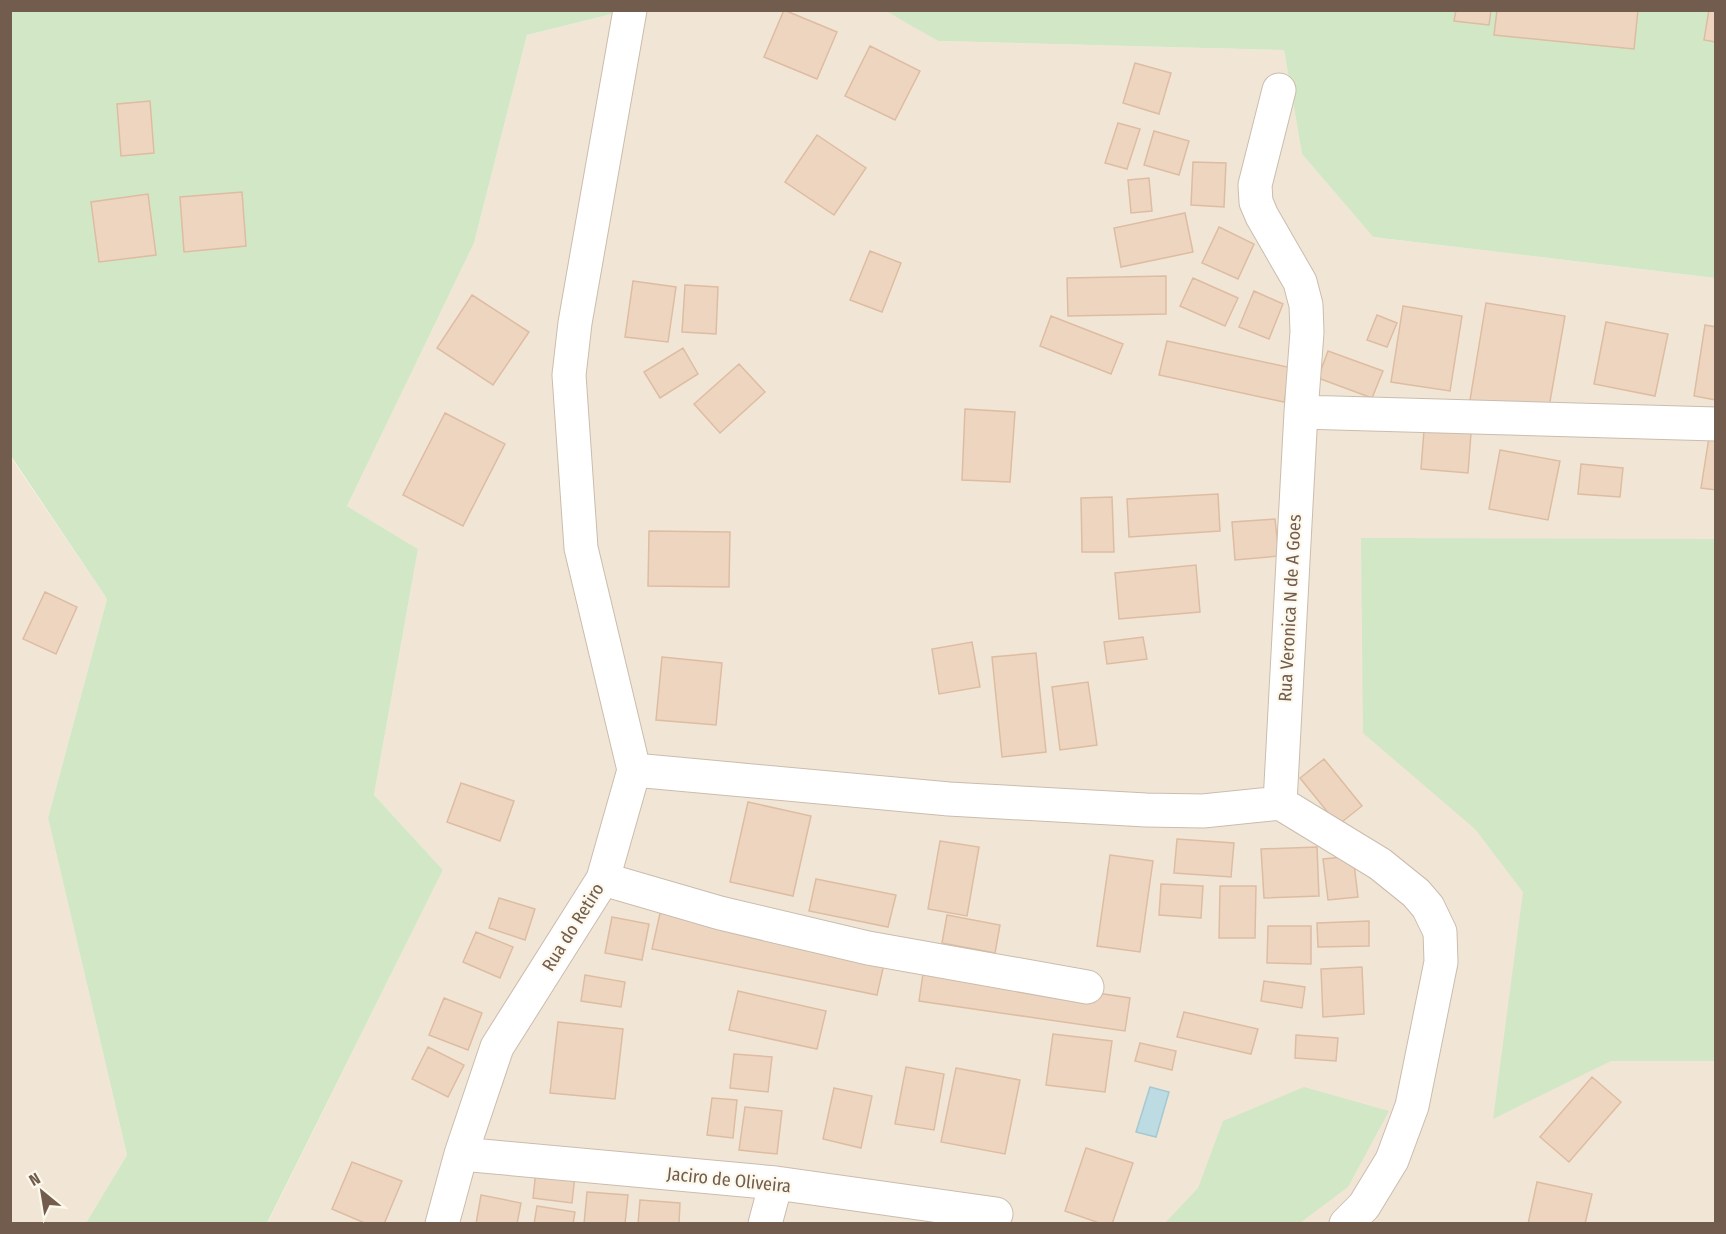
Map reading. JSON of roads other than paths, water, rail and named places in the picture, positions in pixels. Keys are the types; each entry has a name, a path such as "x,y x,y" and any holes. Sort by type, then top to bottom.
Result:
{"street":[{"name":"Rua do Retiro","path":"442,1224 461,1154 497,1047 603,879 634,770 581,548 569,375 575,323 630,10"},
{"name":"Rua Veronica N de A Goes","path":"1279,90 1256,185 1256,202 1300,282 1306,305 1307,332 1280,803"},
{"path":"1301,412 1716,424"},
{"path":"634,770 949,799 1146,810 1203,811 1280,803 1380,864 1416,893 1428,907 1440,932 1441,962 1412,1106 1392,1160 1364,1206 1346,1224"},
{"path":"603,879 720,914 868,948 1087,987"},
{"name":"Jaciro de Oliveira","path":"461,1154 776,1184 996,1214"},
{"path":"765,1224 776,1184"}],"water":[{"path":"1150,1087 1169,1092 1156,1137 1136,1132"}]}
